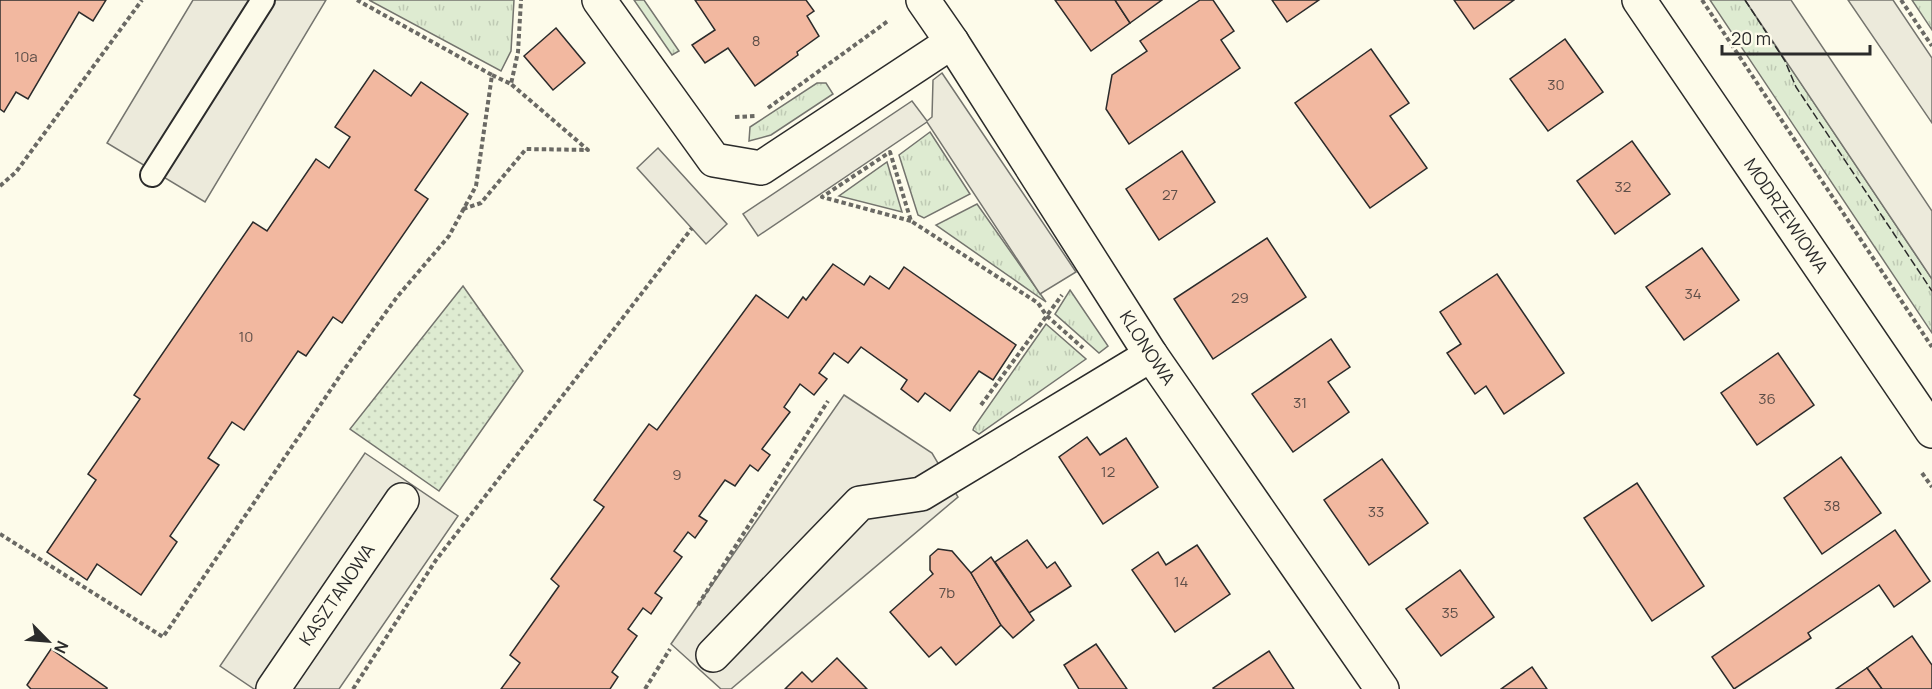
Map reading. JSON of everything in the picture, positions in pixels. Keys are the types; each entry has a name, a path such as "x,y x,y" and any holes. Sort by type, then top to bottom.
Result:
{"street":[{"path":"599,0 714,160 761,168 939,50"},
{"name":"KLONOWA","path":"923,0 939,50 1382,689"},
{"name":"MODRZEWIOWA","path":"1639,0 1932,431"},
{"path":"713,655 860,503 921,494 1151,355"},
{"name":"KASZTANOWA","path":"273,689 402,500"}],"lane":[{"path":"152,175 263,0"}],"path":[{"path":"0,186 16,172 142,0"},
{"path":"357,0 511,84 588,150 526,149 481,203 464,209"},
{"path":"511,84 518,52 521,0"},
{"path":"1702,0 1932,347"},
{"path":"1901,0 1932,46"},
{"path":"728,108 735,117 756,117 897,15 939,50"},
{"path":"0,534 163,637 346,367 397,297 449,236 476,186 492,75"},
{"path":"911,221 890,152 822,197 911,221 1038,303 1046,315"},
{"path":"353,689 436,560 692,228"},
{"path":"695,609 828,401"},
{"path":"645,689 676,639"}],"green space":[{"path":"369,0 514,0 511,51 501,71"},
{"path":"634,0 644,0 679,51 672,55"},
{"path":"1710,0 1745,0 1932,279 1932,333"},
{"path":"1912,0 1932,0 1932,30"},
{"path":"817,83 826,83 833,94 771,135 749,141 750,127"},
{"path":"930,132 970,194 924,218 918,215 899,155"},
{"path":"887,162 902,212 839,196"},
{"path":"977,204 1046,302 936,225"},
{"path":"463,286 523,371 439,491 350,429"},
{"path":"1070,290 1108,346 1099,353 1055,314"},
{"path":"1046,324 1086,359 979,434 973,430 974,427"}],"shaded area":[{"path":"193,0 326,0 205,202 107,143"},
{"path":"1745,0 1791,0 1932,211 1932,279"},
{"path":"1848,0 1893,0 1932,58 1932,123"},
{"path":"942,73 1076,272 1040,294 927,122 758,236 743,214 912,101 927,121 932,117 933,80"},
{"path":"658,148 727,224 706,244 637,168"},
{"path":"844,395 932,453 958,497 731,689 721,689 671,644"},
{"path":"365,453 458,516 339,689 254,689 220,666"}],"building":[{"path":"0,0 106,0 93,21 79,12 28,99 16,92 4,112 0,109"},
{"path":"695,0 806,0 814,11 807,16 819,36 797,52 798,55 755,86 728,48 705,63 692,45 715,30"},
{"path":"1055,0 1115,0 1130,23 1091,51"},
{"path":"1115,0 1162,0 1130,23"},
{"path":"1200,0 1213,0 1234,31 1221,40 1240,68 1129,144 1106,109 1112,75 1147,51 1140,41"},
{"path":"1272,0 1319,0 1287,22"},
{"path":"1454,0 1514,0 1474,29"},
{"path":"556,28 585,63 553,90 524,56"},
{"path":"1565,39 1603,92 1548,131 1510,79"},
{"path":"1371,49 1409,103 1390,116 1427,168 1370,208 1295,103"},
{"path":"374,70 411,96 421,82 468,114 415,190 428,199 342,323 333,317 306,356 298,351 244,430 232,422 208,458 219,465 170,536 177,542 141,595 97,564 87,580 47,552 96,480 88,474 140,399 134,395 253,222 267,231 316,159 329,168 350,137 335,127"},
{"path":"1632,141 1670,194 1615,234 1577,181"},
{"path":"1182,151 1215,202 1159,240 1126,189"},
{"path":"1267,238 1306,297 1213,359 1174,299"},
{"path":"1702,248 1739,300 1684,340 1646,287"},
{"path":"833,264 864,285 870,276 889,289 904,267 1016,345 993,380 979,371 950,411 925,393 918,402 901,389 907,380 861,347 848,363 834,353 819,373 827,379 814,395 800,384 784,407 790,412 762,449 770,455 758,471 750,465 735,486 725,480 699,516 707,521 695,538 688,532 674,551 682,557 655,593 662,598 651,614 643,608 628,629 637,636 612,672 618,677 610,689 501,689 520,663 510,655 559,586 551,579 604,507 594,500 649,424 657,430 756,295 788,318 803,297 806,300"},
{"path":"1497,274 1564,373 1504,414 1486,386 1475,394 1447,353 1461,344 1440,312"},
{"path":"1331,339 1350,367 1328,382 1349,412 1293,452 1252,394"},
{"path":"1778,353 1814,405 1757,445 1721,393"},
{"path":"1087,437 1100,455 1126,438 1158,487 1103,524 1059,457"},
{"path":"1841,457 1881,513 1822,554 1784,498"},
{"path":"1382,459 1428,523 1369,565 1324,500"},
{"path":"1637,483 1704,586 1652,621 1584,518"},
{"path":"1895,530 1930,581 1894,607 1879,585 1808,633 1811,638 1734,689 1712,657"},
{"path":"1027,540 1047,568 1055,562 1071,586 1029,613 995,562"},
{"path":"1197,545 1230,594 1175,632 1132,570 1158,552 1166,565"},
{"path":"938,549 952,551 971,573 1001,625 956,665 941,647 929,657 890,612 933,574 930,570 930,556"},
{"path":"991,557 1034,620 1013,638 1001,625 971,573"},
{"path":"1460,570 1494,617 1441,656 1406,609"},
{"path":"1912,636 1932,665 1932,689 1882,689 1867,668"},
{"path":"1096,644 1127,689 1079,689 1064,665"},
{"path":"51,649 107,689 31,689 27,685"},
{"path":"1269,651 1294,689 1213,688"},
{"path":"837,658 867,689 785,689 802,672 812,682"},
{"path":"1532,667 1547,689 1501,689"},
{"path":"1867,668 1882,689 1836,689"}],"fence":[{"path":"1745,0 1785,61 1796,87 1932,291"}]}
